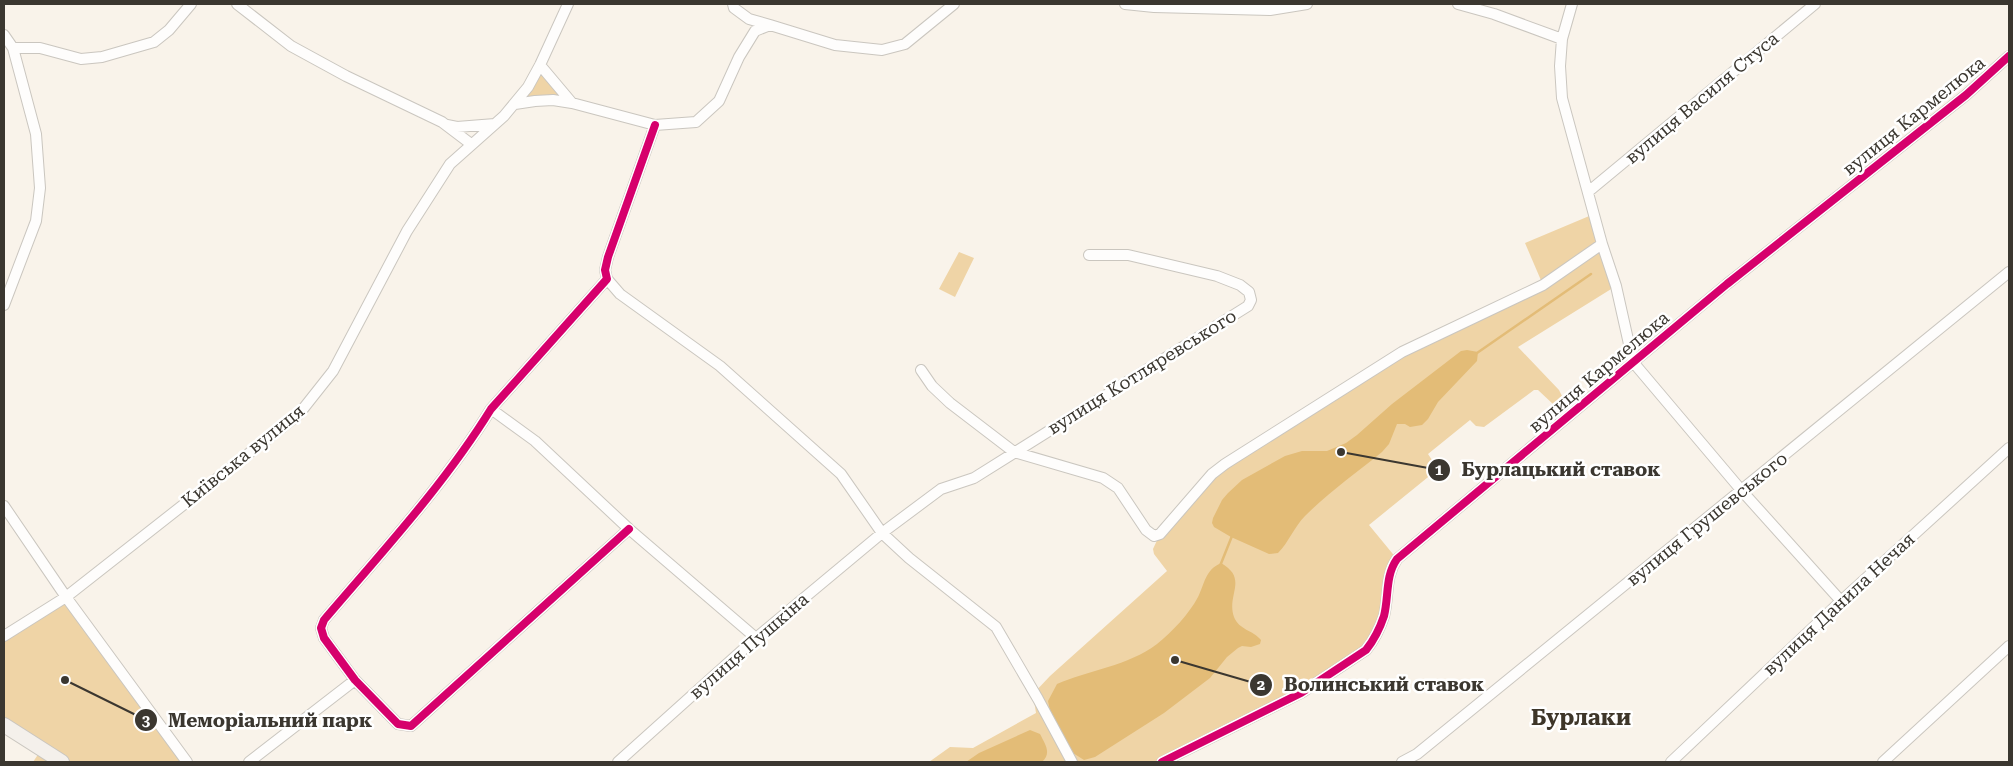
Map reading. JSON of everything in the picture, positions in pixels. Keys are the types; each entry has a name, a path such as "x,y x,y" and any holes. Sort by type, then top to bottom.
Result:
{"main road":[{"path":"4,725 62,762"}],"street":[{"path":"13,48 40,48 82,58 102,57 148,45 159,39 191,4"},
{"path":"237,4 291,46 346,76 446,125 471,144"},
{"name":"Київська вулиця","path":"4,636 66,597 299,414 334,371 407,230 450,164 495,124 515,104 528,87 568,4"},
{"path":"733,4 734,8 749,19 835,44 882,50 905,44 954,4"},
{"path":"1125,4 1154,7 1270,10 1307,4"},
{"path":"1458,4 1494,14 1562,39"},
{"path":"1572,4 1562,39 1560,66 1562,98 1602,244 1616,286 1633,362 1742,492 1841,601"},
{"name":"вулиця Василя Стуса","path":"1588,192 1815,4"},
{"path":"515,104 544,100 572,104 655,125 696,122 718,101 739,57 755,31 770,25"},
{"path":"4,35 13,48 36,134 40,188 36,221 4,305"},
{"name":"вулиця Кармелюка","path":"1162,762 1301,692 1366,650 1373,640 1384,616 1390,572 1397,559 1514,464 1727,284 1966,95 2009,56"},
{"path":"540,65 572,104"},
{"path":"446,125 458,127 495,124"},
{"path":"655,125 608,257 605,270 607,279 620,294 720,366 841,474 882,533 908,558 996,627 1072,762"},
{"path":"920,370 932,386 950,403 1014,452 1103,478 1118,488 1146,530 1154,536 1160,534 1212,474 1225,464 1402,352 1543,285 1602,244"},
{"name":"вулиця Котляревського","path":"882,533 942,489 974,478 1248,306 1251,300 1249,292 1240,285 1217,276 1128,255 1089,255"},
{"name":"вулиця Грушевського","path":"1402,762 1418,754 1742,492 2009,272"},
{"path":"607,279 492,409 409,521 324,620 321,628 324,638 355,680 398,724 411,726 629,529"},
{"path":"492,409 535,441 629,529 756,638"},
{"name":"вулиця Данила Нечая","path":"1671,762 1841,601 2009,448"},
{"path":"4,506 66,597 187,762"},
{"name":"вулиця Пушкіна","path":"618,762 756,638 882,533"},
{"path":"1883,762 2009,646"},
{"path":"249,762 355,680"}],"shaded area":[{"path":"540,65 572,103 515,104"},
{"path":"1594,214 1616,286 1518,347 1559,390 1563,398 1561,402 1554,405 1538,390 1534,390 1484,427 1476,426 1470,420 1428,454 1438,469 1369,525 1397,559 1379,629 1354,659 1162,762 929,762 950,747 973,748 1036,713 1033,694 1050,676 1167,571 1154,554 1153,549 1160,534 1212,474 1402,352 1543,285 1525,243"},
{"path":"959,252 974,258 955,297 939,289"},
{"path":"1461,351 1478,352 1477,361 1438,402 1428,419 1422,425 1410,427 1405,424 1397,424 1389,444 1382,452 1314,507 1305,516 1278,553 1269,554 1214,527 1212,523 1213,518 1222,500 1242,480 1285,456 1302,451 1327,451 1346,443 1392,404"},
{"path":"1221,563 1234,575 1235,588 1232,609 1234,617 1239,625 1261,640 1260,644 1238,648 1227,657 1210,678 1164,713 1095,757 1084,760 1073,753 1050,711 1048,701 1057,684 1134,658 1157,644 1185,616 1198,597 1206,577 1212,569"},
{"path":"66,597 187,762 33,762 41,750 4,725 4,636"},
{"path":"1030,730 1040,734 1045,745 1047,755 1042,762 966,762 979,753"}],"waterway":[{"path":"1477,353 1591,274"},
{"path":"1220,566 1232,536"}],"cycle path":[{"path":"1162,762 1301,693 1366,650 1381,625 1386,609 1389,579 1397,559 1727,284 1966,95 2009,56"},
{"path":"629,529 411,726 398,724 355,680 324,638 321,628 324,620 433,491 491,409 607,279 605,270 608,257 655,125"}],"place":[{"name":"Бурлацький ставок","path":"1341,452"},
{"name":"Волинський ставок","path":"1175,660"},
{"name":"Меморіальний парк","path":"65,680"}],"district":[{"name":"Бурлаки","path":"1581,717"}]}
